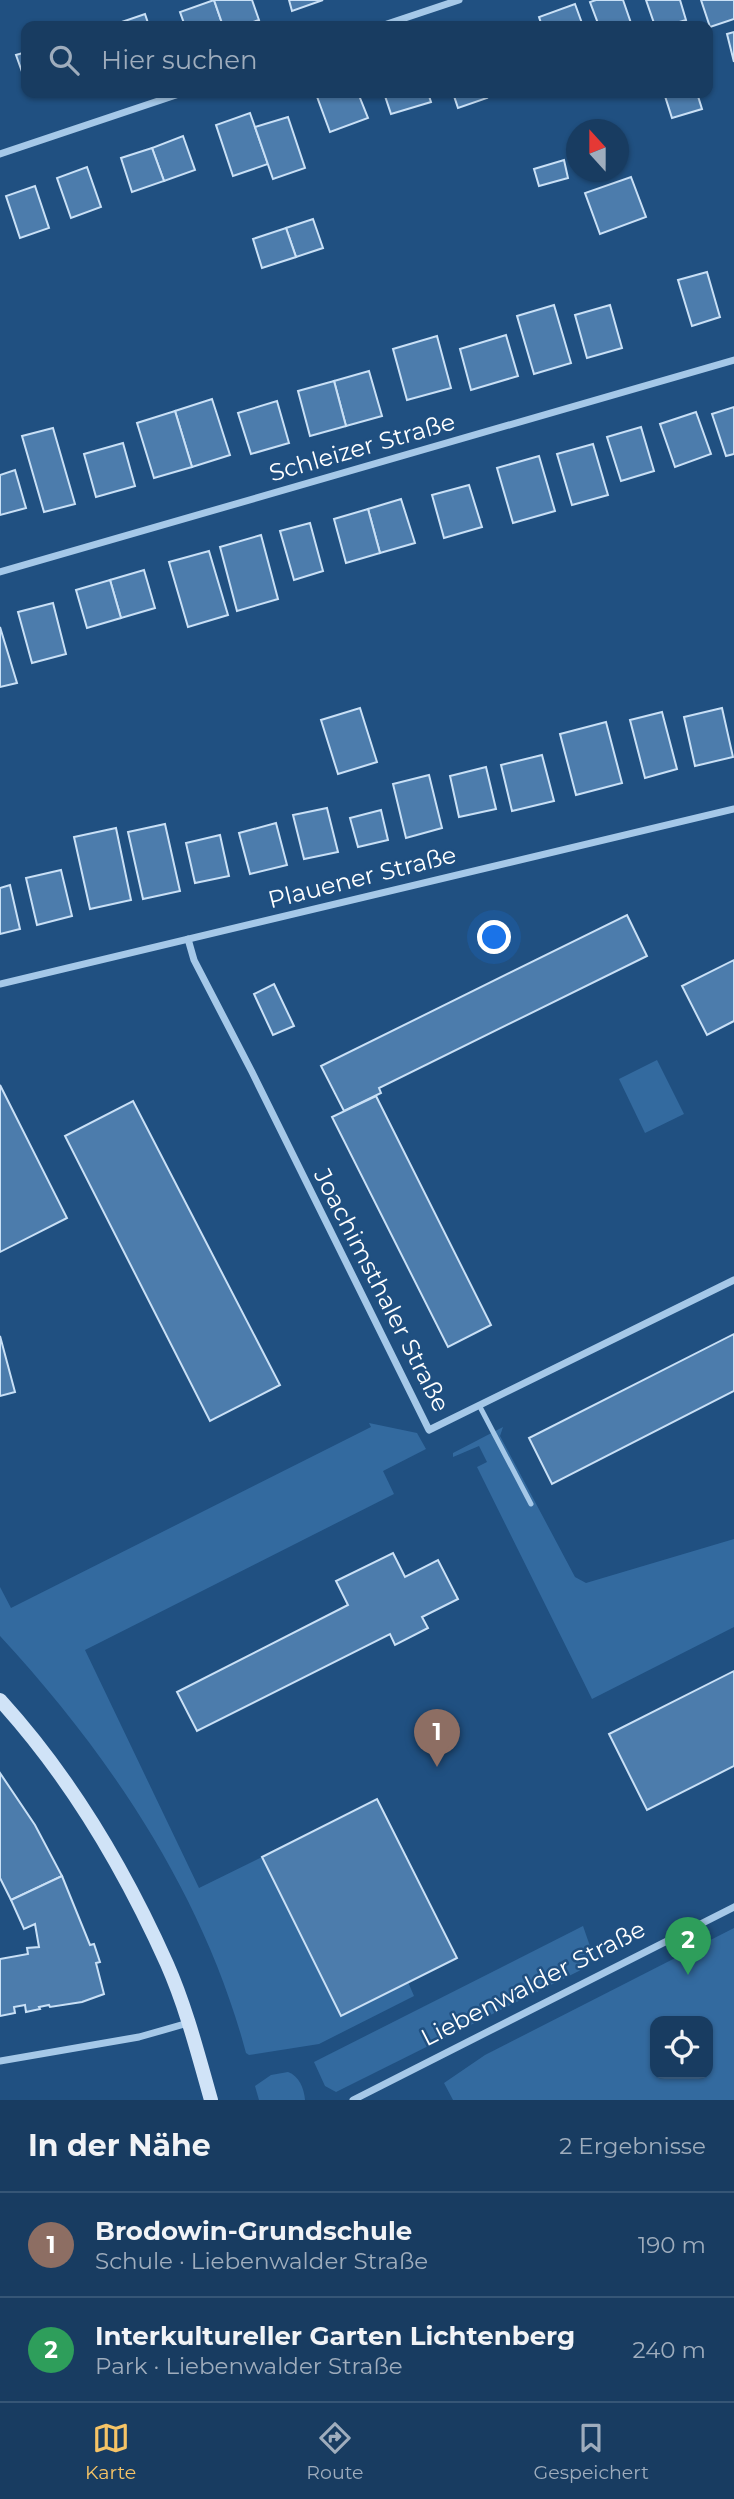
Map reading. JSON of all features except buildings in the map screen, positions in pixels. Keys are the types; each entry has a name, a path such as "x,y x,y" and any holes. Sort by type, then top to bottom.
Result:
{"street":[{"path":"396,21 459,0"},
{"path":"0,154 167,98"},
{"name":"Schleizer Straße","path":"0,572 734,360"},
{"name":"Plauener Straße","path":"0,984 734,809"},
{"name":"Joachimsthaler Straße","path":"188,939 194,960 429,1430 734,1280"},
{"path":"0,1700 72,1789 117,1863 167,1965 212,2100"},
{"name":"Liebenwalder Straße","path":"353,2100 734,1907"},
{"path":"0,2061 139,2037 188,2023"}],"lane":[{"path":"479,1405 531,1504"}],"shaded area":[{"path":"657,1060 684,1114 645,1133 619,1079"},
{"path":"369,1423 417,1433 426,1449 383,1471 394,1494 85,1650 199,1888 262,1857 341,2015 408,1982 414,1996 319,2044 249,2055 246,2053 228,1995 205,1938 179,1883 148,1830 79,1729 0,1636 0,1587 11,1608 371,1427"},
{"path":"503,1427 500,1436 575,1577 586,1583 734,1539 734,1627 592,1699 477,1467 487,1462 479,1446 453,1457 453,1453"},
{"path":"583,1926 592,1952 589,1966 336,2092 325,2086 314,2062"},
{"path":"734,1928 734,2100 453,2100 444,2083 485,2055"},
{"path":"288,2072 300,2083 305,2100 259,2100 255,2086 271,2075"}],"place":[{"name":"Brodowin-Grundschule","path":"437,1767"},
{"name":"Interkultureller Garten Lichtenberg","path":"688,1975"}]}
